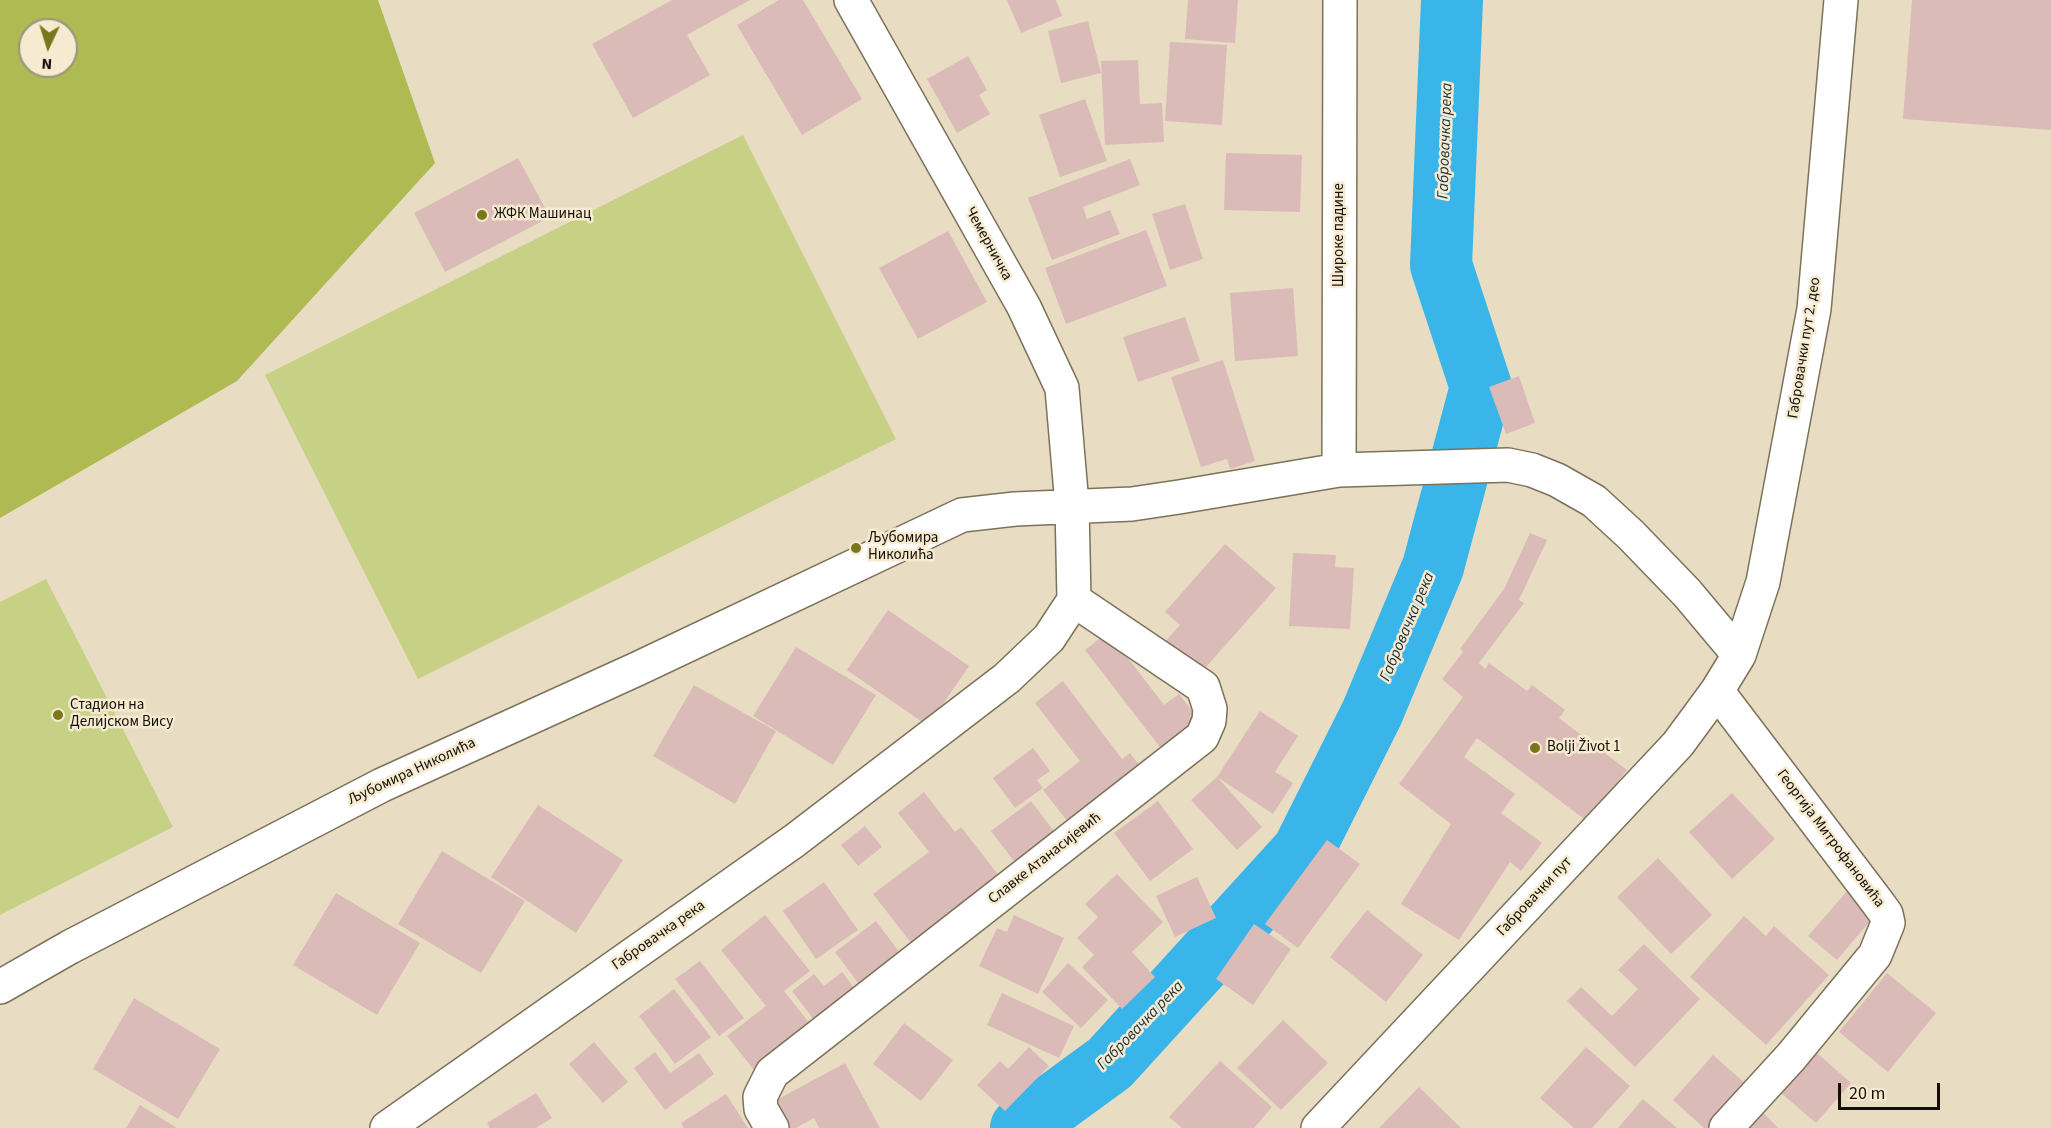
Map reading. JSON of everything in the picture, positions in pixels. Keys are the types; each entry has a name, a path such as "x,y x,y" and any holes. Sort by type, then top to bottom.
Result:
{"street":[{"name":"Чемерничка","path":"851,0 1024,307 1062,388 1072,505"},
{"name":"Широке падине","path":"1339,470 1340,0"},
{"name":"Габровачки пут 2. део","path":"1738,655 1763,582 1814,309 1841,0"},
{"path":"1074,600 1072,505 1098,506 1168,499 1339,470 1509,465 1532,470 1594,501 1631,535 1687,593 1738,655"},
{"name":"Љубомира Николића","path":"0,987 70,947 382,785 626,674 962,515 1072,505"},
{"name":"Габровачка река","path":"387,1128 794,841 1007,678 1049,638 1074,600"},
{"name":"Славке Атанасијевић","path":"772,1128 761,1109 760,1096 772,1073 1202,736 1209,721 1210,710 1203,687 1074,600"},
{"name":"Габровачки пут","path":"1318,1128 1678,744 1717,691 1738,655"},
{"name":"Георгија Митрофановића","path":"1717,691 1878,903 1886,914 1888,923 1875,955 1791,1057 1726,1128"}],"green space":[{"path":"0,0 378,0 435,163 237,381 0,518"},
{"path":"743,135 896,439 418,679 265,375"},
{"name":"Стадион на Делијском Вису","path":"46,579 173,827 0,915 0,602"}],"building":[{"path":"672,0 750,0 687,35 710,75 633,118 592,44"},
{"path":"779,0 803,0 862,99 802,135 737,25"},
{"path":"1007,0 1056,0 1062,16 1021,33"},
{"path":"1188,0 1238,0 1235,43 1185,39"},
{"path":"1912,0 2051,0 2051,130 1903,119"},
{"path":"1088,21 1101,73 1061,83 1048,31"},
{"path":"1170,42 1227,45 1222,125 1165,121"},
{"path":"968,56 987,90 979,95 990,114 957,133 927,79"},
{"path":"1138,60 1140,104 1162,103 1164,142 1105,145 1101,61"},
{"path":"1085,99 1107,161 1060,177 1039,115"},
{"path":"1226,153 1302,155 1300,212 1224,210"},
{"name":"ЖФК Машинац","path":"518,158 550,217 445,272 414,213"},
{"path":"1130,159 1140,185 1083,207 1087,219 1110,210 1120,234 1052,260 1028,198"},
{"path":"1185,204 1203,259 1170,270 1152,214"},
{"path":"1146,230 1167,286 1066,324 1045,268"},
{"path":"948,231 987,302 918,339 879,268"},
{"path":"1293,288 1298,356 1235,361 1230,293"},
{"path":"1185,317 1200,361 1138,382 1123,337"},
{"path":"1223,360 1255,461 1230,469 1227,459 1201,467 1171,377"},
{"path":"1519,376 1535,423 1506,434 1489,387"},
{"path":"1530,533 1547,540 1519,600 1524,603 1479,663 1485,669 1489,663 1527,691 1532,685 1565,710 1559,718 1627,770 1588,822 1477,738 1464,757 1515,794 1501,813 1542,843 1521,871 1510,862 1459,940 1401,904 1451,824 1399,784 1463,697 1442,679 1463,652 1460,649 1504,589"},
{"path":"1225,544 1276,588 1198,676 1162,645 1180,625 1165,612"},
{"path":"1293,553 1336,555 1335,567 1354,568 1350,629 1289,626"},
{"path":"888,610 969,666 928,726 847,670"},
{"path":"1108,632 1164,705 1179,694 1204,726 1166,755 1085,650"},
{"path":"796,647 876,695 833,765 753,716"},
{"path":"1063,681 1122,759 1130,753 1146,774 1075,831 1043,790 1080,761 1035,703"},
{"path":"694,685 776,731 735,804 653,756"},
{"path":"1260,711 1298,736 1275,772 1293,783 1273,814 1217,777"},
{"path":"1033,748 1050,771 1037,780 1043,788 1015,808 993,778"},
{"path":"1217,777 1262,827 1237,850 1191,800"},
{"path":"924,792 955,832 961,827 1000,877 912,944 873,894 929,852 898,813"},
{"path":"1732,793 1775,839 1732,879 1689,832"},
{"path":"1031,801 1063,843 1023,873 991,831"},
{"path":"1158,801 1193,849 1150,881 1114,833"},
{"path":"538,805 623,860 576,933 491,877"},
{"path":"865,826 882,847 858,866 841,845"},
{"path":"1327,840 1360,864 1298,948 1265,924"},
{"path":"442,851 525,901 481,973 398,924"},
{"path":"1658,858 1712,915 1671,954 1617,897"},
{"path":"1117,874 1163,922 1132,952 1155,977 1122,1009 1082,967 1094,955 1077,938 1098,917 1085,904"},
{"path":"1197,877 1216,918 1175,937 1156,896"},
{"path":"824,882 858,930 816,959 783,911"},
{"path":"1849,889 1877,913 1837,960 1808,936"},
{"path":"336,893 420,943 377,1015 293,965"},
{"path":"1367,910 1423,955 1386,1002 1330,957"},
{"path":"765,915 810,971 784,991 818,1034 761,1079 727,1036 766,1006 721,950"},
{"path":"1014,915 1064,938 1038,994 979,966 997,928 1007,932"},
{"path":"1744,916 1766,936 1774,926 1829,975 1766,1045 1690,977"},
{"path":"876,921 905,960 864,991 835,952"},
{"path":"1254,924 1291,949 1253,1005 1216,979"},
{"path":"1644,944 1700,999 1635,1067 1567,1001 1581,987 1612,1016 1638,989 1618,970"},
{"path":"700,961 744,1018 719,1036 675,979"},
{"path":"1068,963 1108,1000 1081,1028 1042,992"},
{"path":"842,972 862,998 821,1029 792,991 814,974 824,986"},
{"path":"1887,973 1936,1013 1888,1072 1839,1032"},
{"path":"674,989 711,1037 675,1064 639,1016"},
{"path":"1002,993 1074,1026 1059,1058 987,1025"},
{"path":"134,998 220,1049 178,1119 93,1069"},
{"path":"1283,1020 1328,1063 1281,1110 1237,1068"},
{"path":"904,1023 953,1060 921,1101 873,1064"},
{"path":"594,1042 628,1082 603,1103 569,1064"},
{"path":"1029,1047 1049,1066 1005,1111 977,1085 1000,1061 1008,1069"},
{"path":"1586,1047 1630,1086 1592,1128 1574,1128 1540,1098"},
{"path":"655,1052 670,1073 699,1053 714,1074 665,1110 634,1068"},
{"path":"1817,1053 1851,1083 1816,1123 1781,1093"},
{"path":"1713,1055 1747,1085 1708,1128 1704,1128 1673,1100"},
{"path":"1220,1061 1272,1107 1254,1128 1182,1128 1169,1117"},
{"path":"845,1063 880,1128 819,1128 814,1118 796,1128 784,1128 771,1103"},
{"path":"1419,1087 1461,1128 1379,1128"},
{"path":"536,1093 552,1118 536,1128 490,1128 487,1123"},
{"path":"726,1094 748,1128 684,1128 681,1123"},
{"path":"1643,1099 1677,1128 1618,1128"},
{"path":"140,1105 177,1128 126,1128"},
{"path":"1762,1111 1778,1128 1746,1128"}],"waterway":[{"name":"Габровачка река","path":"1021,1128 1110,1063 1303,851 1372,713 1433,567 1481,387 1441,265 1452,0"}],"place":[{"name":"ЖФК Машинац","path":"482,215"},
{"name":"Љубомира Николића","path":"856,548"},
{"name":"Стадион на Делијском Вису","path":"58,715"},
{"name":"Bolji Život 1","path":"1535,748"}]}
